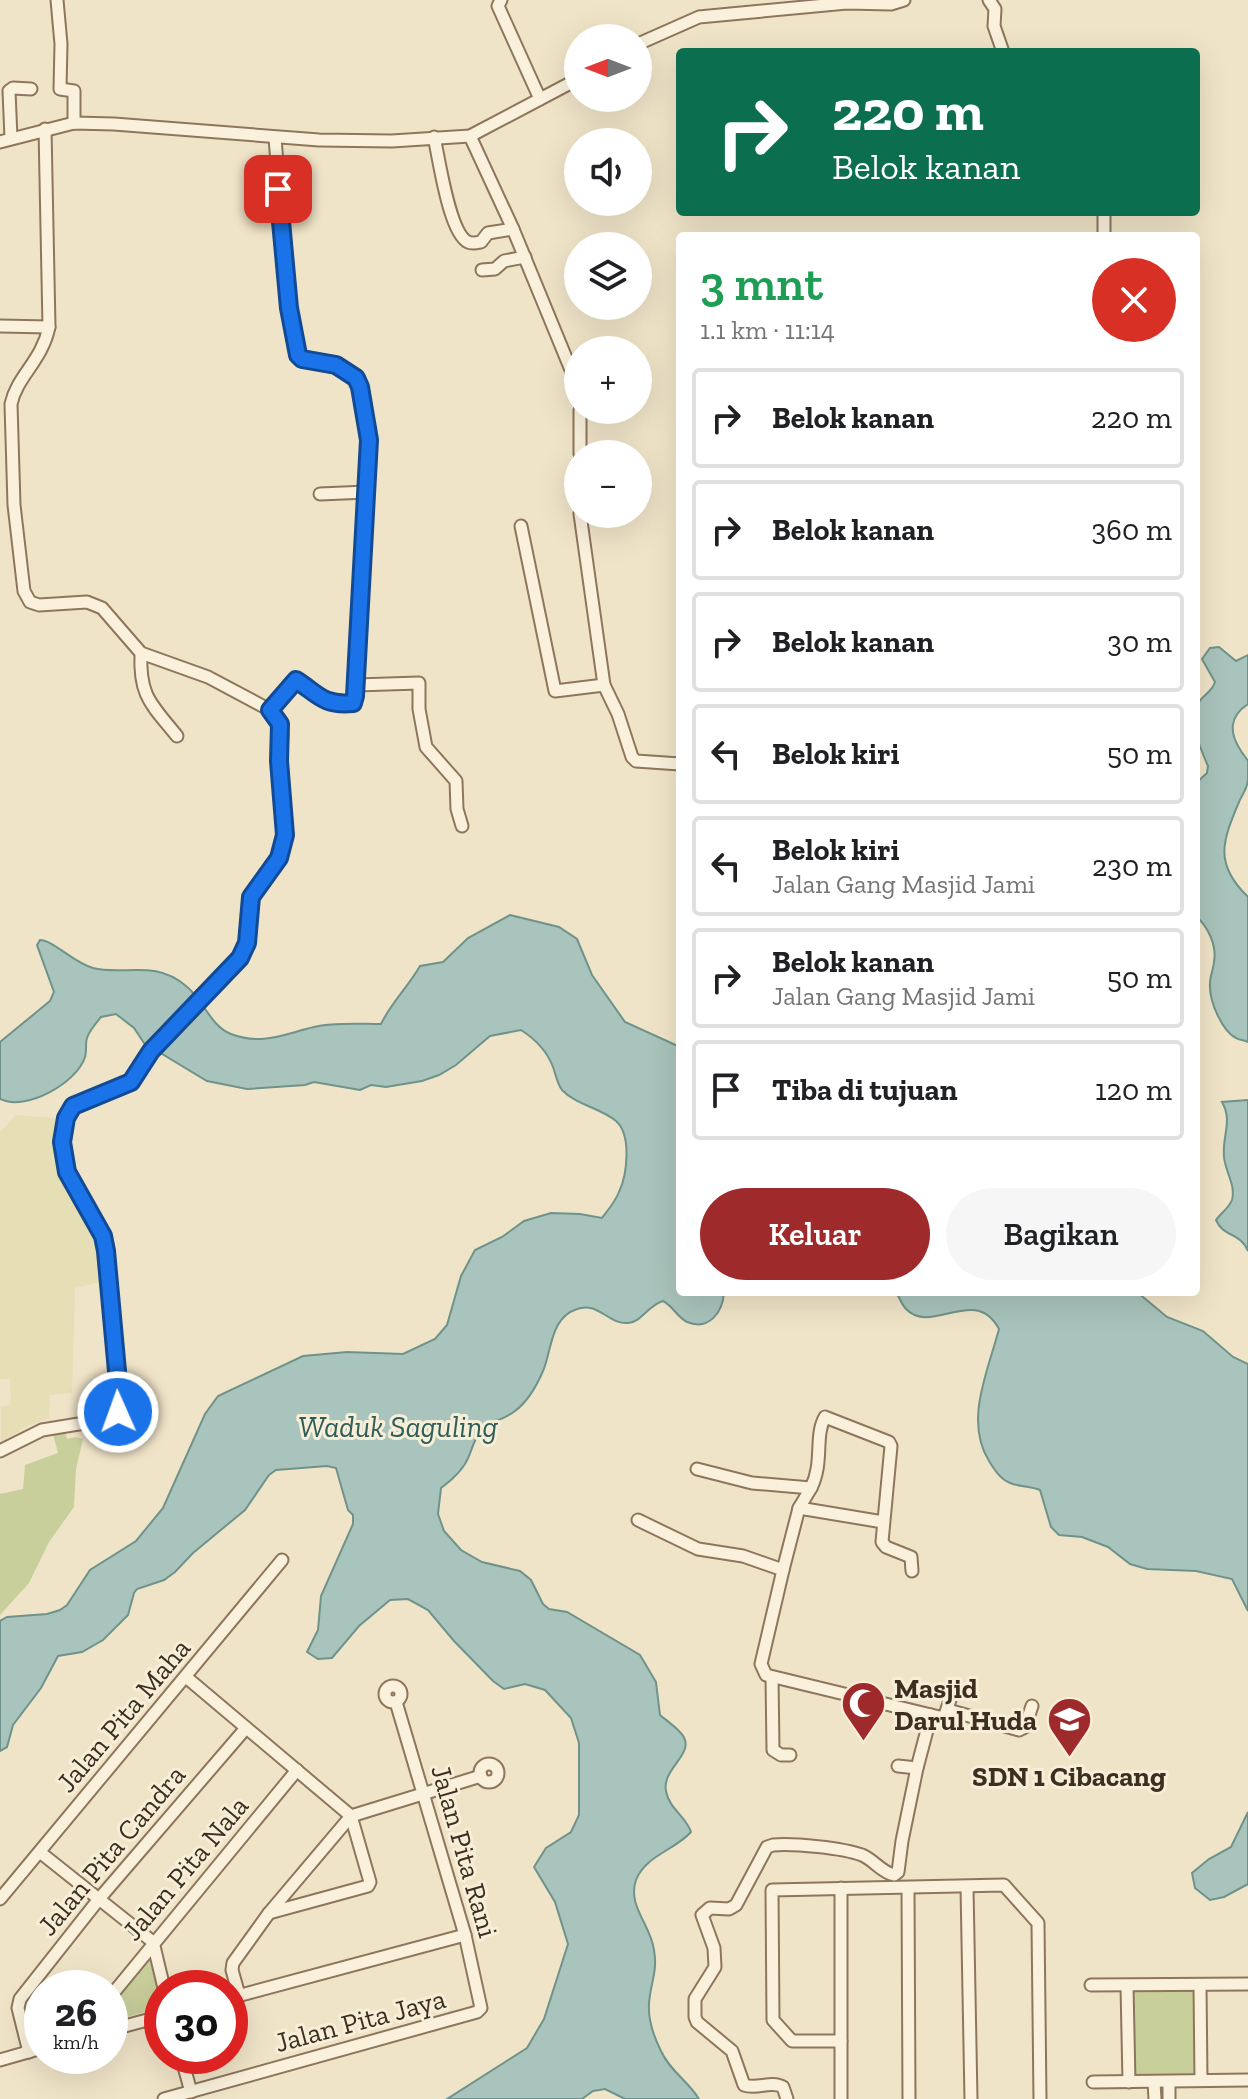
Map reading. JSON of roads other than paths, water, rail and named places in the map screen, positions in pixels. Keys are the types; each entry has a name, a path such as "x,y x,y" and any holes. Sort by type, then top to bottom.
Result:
{"street":[{"path":"57,0 61,44 60,89 74,91 74,123"},
{"path":"501,0 498,6 540,99"},
{"path":"652,38 699,17 847,3 891,4 904,0"},
{"path":"989,0 995,9 994,26 1002,48"},
{"path":"31,89 13,88 9,91 6,140 74,123 275,138 392,141 470,136 564,86"},
{"path":"0,1451 42,1430 116,1417 119,1393 106,1251 103,1236 67,1172 62,1131 73,1106 131,1082 151,1051 237,963 247,943 251,897 279,858 285,835 279,761 280,724 270,710 208,677 141,653 106,611 97,605 87,602 39,605 30,602 24,591 14,505 11,404 16,389 40,355 49,327 45,129"},
{"path":"470,136 513,229 564,353"},
{"path":"434,137 451,216 465,240 481,242 488,233 513,229"},
{"path":"270,710 294,680 318,698 341,704 353,703 369,440 356,378 331,365 302,359 298,355 282,239 275,138"},
{"path":"482,270 495,269 504,261 525,257"},
{"path":"0,326 49,327"},
{"path":"320,494 367,492"},
{"path":"521,526 555,691 604,685"},
{"path":"582,528 604,685 618,714 629,750 636,761 676,764"},
{"path":"141,653 140,676 147,699 177,736"},
{"path":"356,685 419,683 419,709 426,747 456,781 457,809 462,826"},
{"path":"912,1571 911,1557 883,1545 891,1446 881,1438 825,1417 821,1425 819,1465 811,1488 799,1508 761,1664 763,1671 772,1677 943,1718 953,1691"},
{"path":"697,1469 752,1483 811,1488"},
{"path":"799,1508 883,1522"},
{"path":"638,1520 698,1549 743,1556 783,1570"},
{"name":"Jalan Pita Maha","path":"0,1899 282,1560"},
{"path":"186,1677 351,1816 370,1882 368,1886 269,1913"},
{"path":"772,1677 773,1750 781,1755 790,1755"},
{"name":"Jalan Pita Rani","path":"396,1702 465,1935 481,2001 477,2012"},
{"path":"948,1710 1019,1730 1025,1727 1032,1706"},
{"path":"787,2099 783,2087 776,2084 744,2085 732,2051 697,2022 695,1999 715,1967 714,1948 702,1915 710,1908 729,1909 736,1905 767,1847 773,1845 815,1847 861,1855 887,1873 896,1874 900,1869 902,1841 931,1715"},
{"name":"Jalan Pita Candra","path":"44,1970 99,1899 246,1728"},
{"path":"898,1766 917,1768"},
{"name":"Jalan Pita Nala","path":"128,1974 297,1770"},
{"path":"232,1970 232,1966 269,1913 351,1816 481,1776"},
{"path":"41,1853 153,1942 160,1970"},
{"path":"841,2041 792,2041 773,2020 772,1890 1004,1885 1038,1923 1040,2099"},
{"path":"967,1887 971,2099"},
{"path":"841,1888 841,2099"},
{"path":"908,1888 909,2099"},
{"path":"248,1993 465,1935"},
{"path":"1091,1985 1248,1984"},
{"path":"1200,1985 1201,2080"},
{"path":"1127,1986 1129,2082"},
{"name":"Jalan Pita Candra","path":"24,1995 18,2003 24,2030"},
{"name":"Jalan Pita Jaya","path":"164,2099 477,2012"},
{"path":"0,2060 24,2053"},
{"path":"186,2074 191,2092"},
{"path":"1093,2082 1248,2080"},
{"path":"1154,2082 1155,2099"},
{"path":"1169,2082 1169,2099"}],"water":[{"path":"1219,647 1236,661 1248,655 1248,704 1234,719 1233,731 1248,761 1248,782 1228,829 1224,852 1230,874 1248,897 1248,1042 1231,1034 1215,1008 1210,984 1213,943 1200,920 1200,779 1207,773 1208,766 1200,746 1200,701 1215,682 1202,659 1210,648"},
{"name":"Waduk Saguling","path":"510,915 559,927 577,939 592,975 625,1022 676,1045 676,1296 723,1296 718,1313 708,1322 695,1324 680,1317 663,1301 628,1323 615,1321 591,1308 584,1307 568,1313 557,1327 543,1371 531,1393 515,1411 479,1434 464,1465 441,1488 438,1514 444,1531 461,1550 482,1562 520,1571 531,1580 543,1604 549,1609 567,1612 640,1655 656,1682 660,1715 685,1739 686,1746 669,1774 666,1791 670,1803 691,1832 646,1865 634,1889 637,1907 654,1950 649,2004 652,2028 665,2058 699,2099 625,2099 605,2089 593,2091 582,2099 447,2099 527,2048 544,2019 568,1944 555,1902 534,1867 546,1848 571,1832 579,1815 579,1743 571,1718 545,1690 525,1684 504,1689 454,1641 428,1610 408,1599 390,1600 359,1626 332,1658 318,1659 307,1652 318,1630 321,1596 353,1524 353,1515 348,1510 336,1468 276,1470 269,1475 245,1510 175,1572 164,1580 137,1589 128,1615 103,1640 82,1652 58,1656 41,1688 13,1725 7,1747 0,1751 0,1621 7,1617 60,1610 67,1605 90,1570 136,1541 163,1508 205,1414 218,1396 303,1356 347,1352 403,1354 435,1339 447,1325 461,1276 475,1250 502,1237 524,1221 551,1213 602,1218 619,1192 626,1155 624,1136 616,1121 562,1090 547,1056 536,1041 521,1030 490,1036 456,1065 422,1081 386,1087 371,1085 360,1090 314,1082 247,1089 207,1081 144,1043 134,1028 116,1014 101,1017 95,1024 87,1038 86,1055 80,1067 61,1085 49,1093 23,1102 0,1099 0,1042 50,1001 54,992 37,945 40,940 45,941 93,968 162,973 186,986 224,1030 242,1037 263,1039 322,1025 381,1024 420,966 443,962 468,938"},
{"path":"1248,1100 1248,1251 1216,1220 1229,1206 1233,1194 1224,1157 1227,1116 1222,1102"},
{"path":"898,1296 1142,1296 1167,1317 1203,1331 1233,1357 1248,1364 1248,1611 1232,1579 1196,1571 1147,1569 1130,1564 1108,1547 1082,1537 1059,1535 1051,1527 1040,1490 1003,1479 982,1446 978,1429 980,1396 999,1329 989,1316 978,1311 966,1310 928,1317 916,1316"},
{"path":"1248,1812 1248,1884 1224,1897 1210,1900 1195,1888 1192,1873 1231,1847"}],"place":[{"name":"Masjid Darul Huda","path":"863,1743"},
{"name":"SDN 1 Cibacang","path":"1069,1758"}]}
